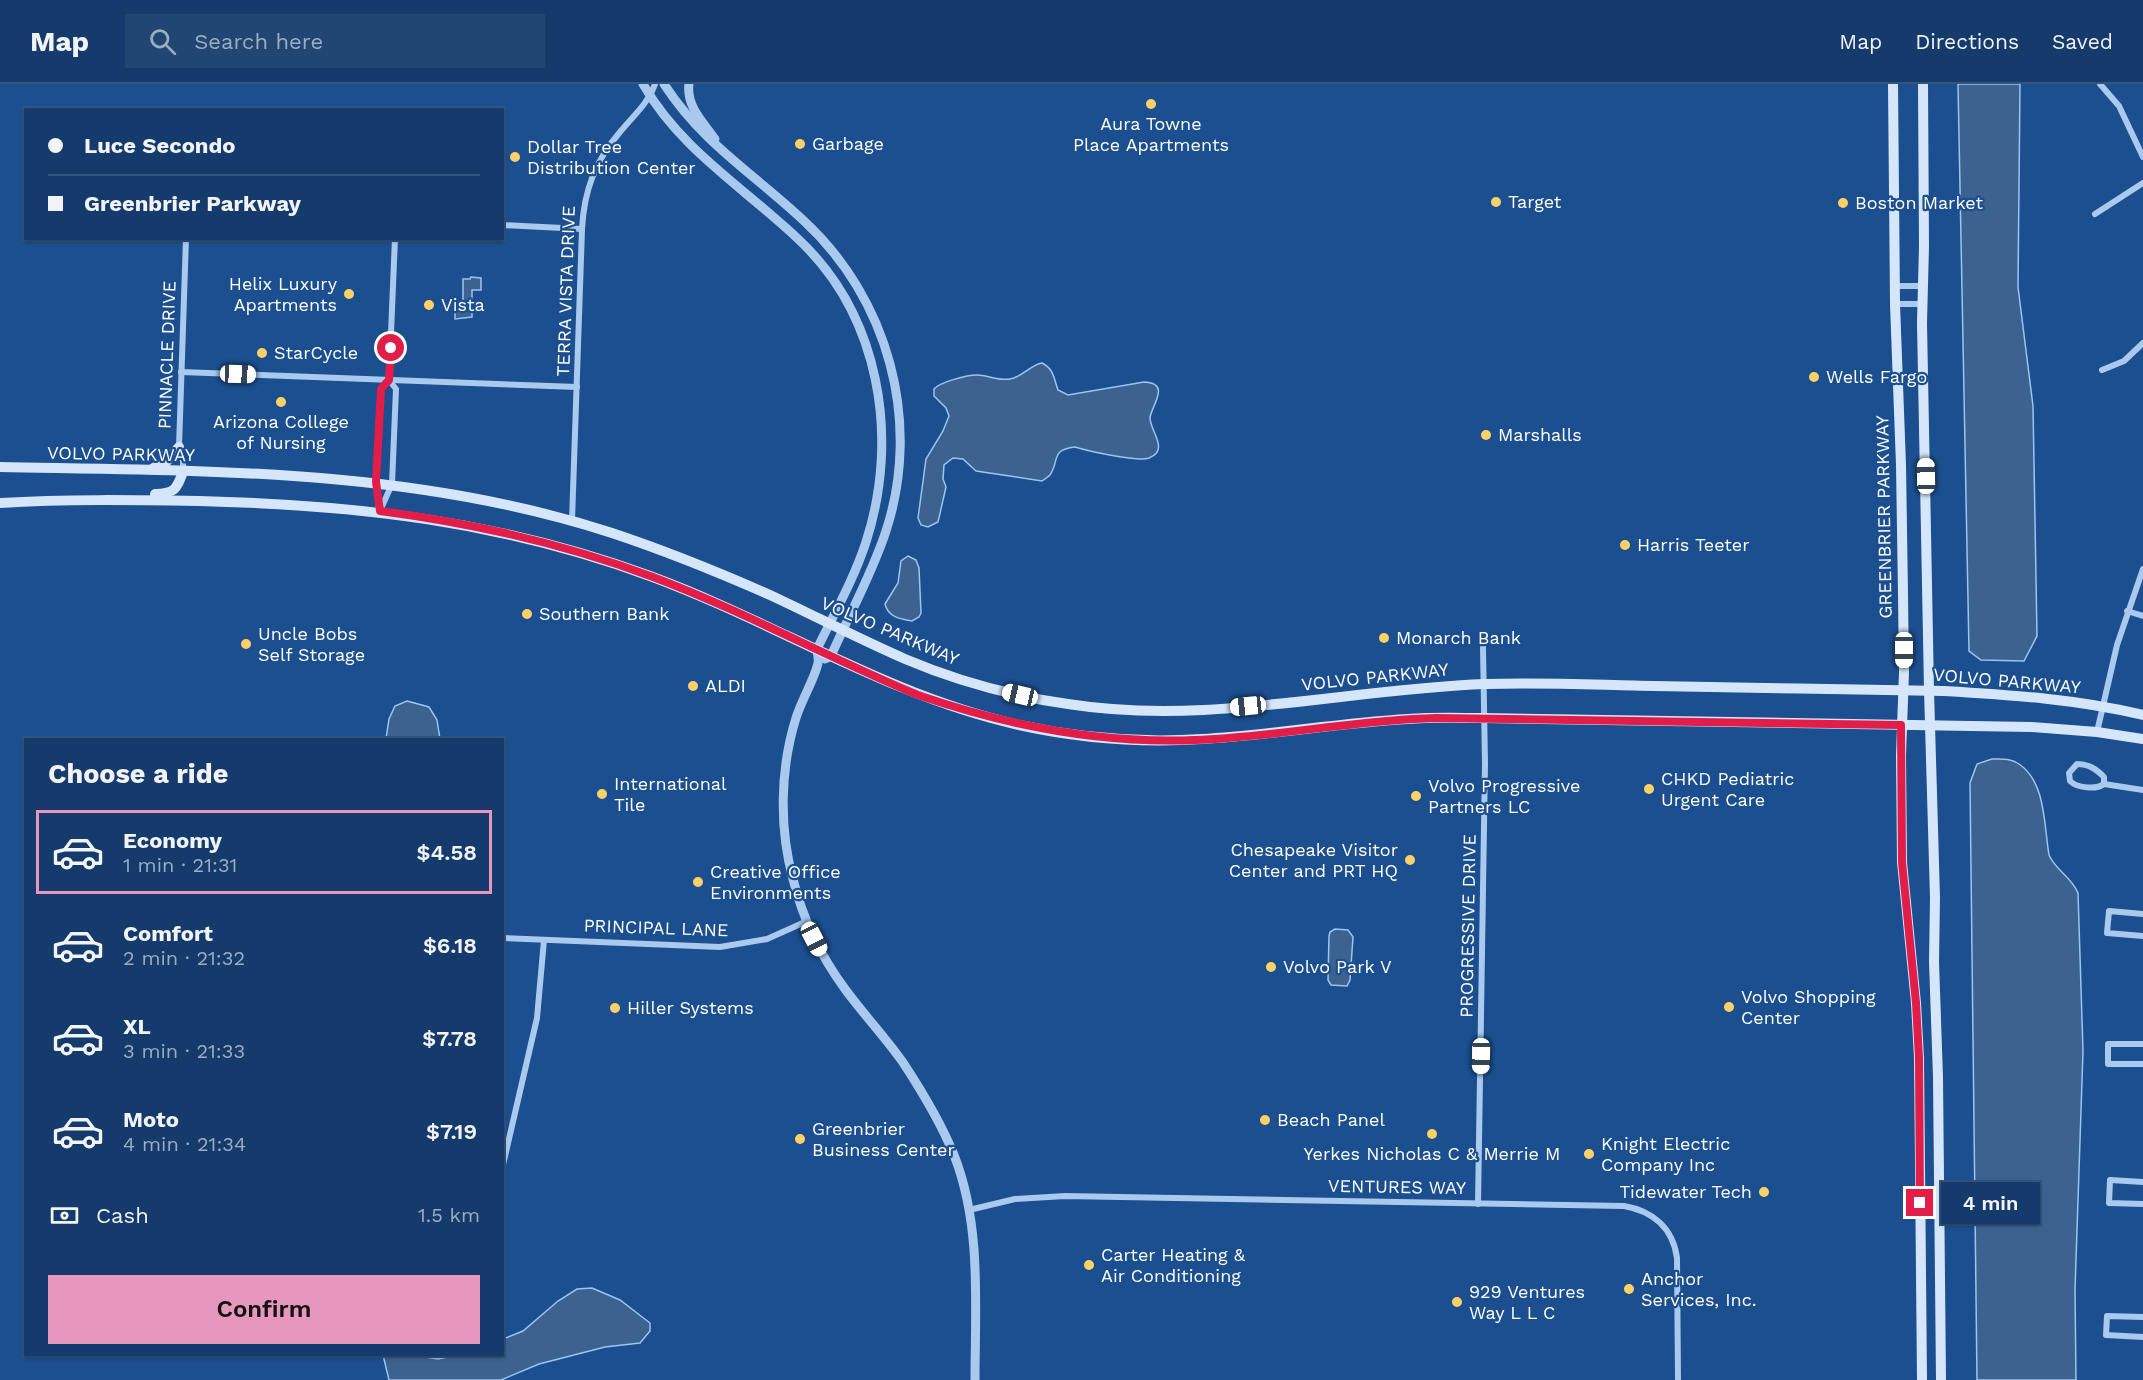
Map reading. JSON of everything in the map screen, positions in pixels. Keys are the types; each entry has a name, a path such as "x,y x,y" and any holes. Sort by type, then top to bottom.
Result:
{"main road":[{"name":"GREENBRIER PARKWAY","path":"1893,84 1895,304 1901,465 1902,862 1919,1058 1922,1380"},
{"path":"1923,84 1922,304 1935,898 1941,1380"},
{"path":"145,471 167,461 179,447"},
{"name":"VOLVO PARKWAY","path":"0,467 274,474 376,482 469,496 572,521 700,565 902,657 969,682 1037,699 1107,709 1160,712 1212,710 1395,690 1484,684 1929,690 2012,694 2103,706 2143,715"},
{"path":"42,501 61,494 167,493 176,489 183,472"},
{"path":"0,503 117,500 255,502 380,511 488,530 598,558 652,577 696,594 886,681 951,706 1020,725 1090,736 1197,740 1408,718 1484,718 2031,727 2097,732 2143,740"}],"street":[{"path":"643,84 690,147 810,250 842,292 866,344 875,372 881,407 883,443 880,479 866,541 817,649 818,663 795,721 789,747 784,791 786,841 792,877 805,922 825,961 903,1063 932,1108 955,1156 969,1210 974,1257 975,1380"},
{"name":"TERRA VISTA DRIVE","path":"572,521 582,229 586,191 603,156 619,133 651,97 655,84"},
{"path":"664,84 695,126 803,219 839,258 859,288 876,322 892,371 899,406 901,442 895,495 880,547 831,656 818,663"},
{"path":"689,84 689,98 692,107 723,152"},
{"path":"2100,84 2119,106 2143,157"},
{"path":"2095,214 2143,183"},
{"path":"504,225 582,229"},
{"name":"PINNACLE DRIVE","path":"183,472 179,447 186,240"},
{"path":"380,511 376,482 381,389 389,380 395,240"},
{"path":"1895,286 1923,286"},
{"path":"1895,304 1922,304"},
{"path":"2102,370 2124,361 2143,343"},
{"path":"181,372 577,387"},
{"path":"380,511 392,484 396,389 389,380"},
{"path":"2097,732 2117,645 2143,568"},
{"path":"2127,611 2143,616"},
{"name":"PROGRESSIVE DRIVE","path":"1478,1204 1485,829 1483,647"},
{"path":"2104,784 2104,777 2087,765 2077,764 2069,773 2070,781 2075,786 2098,787 2104,784 2143,790"},
{"path":"2143,914 2109,911 2107,933 2143,936"},
{"name":"PRINCIPAL LANE","path":"504,938 727,946 767,939 805,922"},
{"path":"504,1160 537,1018 544,940"},
{"path":"2143,1044 2108,1044 2108,1064 2143,1064"},
{"path":"2143,1182 2110,1180 2109,1203 2143,1204"},
{"name":"VENTURES WAY","path":"969,1210 1015,1199 1055,1196 1637,1208 1656,1218 1671,1236 1677,1258 1678,1380"},
{"path":"2143,1317 2107,1316 2106,1335 2143,1337"}],"water":[{"path":"1958,84 2020,84 2018,287 2033,406 2037,636 2024,661 1981,660 1969,651"},
{"path":"481,278 481,290 472,290 472,317 455,319 455,303 458,303 460,307 463,306 463,279"},
{"path":"1042,363 1051,371 1058,390 1068,395 1144,382 1157,386 1158,396 1150,418 1159,445 1155,455 1149,458 1134,459 1075,447 1067,448 1059,453 1050,475 1042,481 976,471 963,459 953,458 944,465 943,479 946,487 938,522 928,527 921,525 918,518 926,459 949,416 946,408 934,396 934,389 948,381 973,375 1010,379"},
{"path":"908,556 916,560 919,568 921,613 912,621 892,615 885,604 898,583 901,561"},
{"path":"407,701 429,707 437,720 440,738 386,738 389,719 395,706"},
{"path":"1992,759 2016,762 2028,772 2039,793 2049,855 2072,882 2078,893 2083,1051 2075,1290 2076,1380 1977,1380 1970,783 1977,764"},
{"path":"1335,929 1348,930 1353,937 1350,980 1347,986 1331,985 1328,980 1329,936 1330,932"},
{"path":"592,1288 620,1300 650,1323 650,1331 640,1343 605,1347 539,1364 501,1380 389,1380 383,1356 419,1356 438,1359 453,1356 504,1356 504,1339 523,1331 558,1301 577,1289"}],"place":[{"name":"Aura Towne Place Apartments","path":"1151,104"},
{"name":"Garbage","path":"800,144"},
{"name":"Dollar Tree Distribution Center","path":"515,157"},
{"name":"Target","path":"1496,202"},
{"name":"Boston Market","path":"1843,203"},
{"name":"Helix Luxury Apartments","path":"349,294"},
{"name":"Vista","path":"429,305"},
{"name":"StarCycle","path":"262,353"},
{"name":"Wells Fargo","path":"1814,377"},
{"name":"Arizona College of Nursing","path":"281,402"},
{"name":"Marshalls","path":"1486,435"},
{"name":"Harris Teeter","path":"1625,545"},
{"name":"Southern Bank","path":"527,614"},
{"name":"Monarch Bank","path":"1384,638"},
{"name":"Uncle Bobs Self Storage","path":"246,644"},
{"name":"ALDI","path":"693,686"},
{"name":"CHKD Pediatric Urgent Care","path":"1649,789"},
{"name":"International Tile","path":"602,794"},
{"name":"Volvo Progressive Partners LC","path":"1416,796"},
{"name":"Chesapeake Visitor Center and PRT HQ","path":"1410,860"},
{"name":"Creative Office Environments","path":"698,882"},
{"name":"Volvo Park V","path":"1271,967"},
{"name":"Volvo Shopping Center","path":"1729,1007"},
{"name":"Hiller Systems","path":"615,1008"},
{"name":"Beach Panel","path":"1265,1120"},
{"name":"Yerkes Nicholas C & Merrie M","path":"1432,1134"},
{"name":"Greenbrier Business Center","path":"800,1139"},
{"name":"Knight Electric Company Inc","path":"1589,1154"},
{"name":"Tidewater Tech","path":"1764,1192"},
{"name":"Carter Heating & Air Conditioning","path":"1089,1265"},
{"name":"Anchor Services, Inc.","path":"1629,1289"},
{"name":"929 Ventures Way L L C","path":"1457,1302"}],"route":[{"path":"391,348 389,380 381,389 376,482 380,511 500,532 619,565 718,604 918,695 986,717 1055,732 1161,740 1232,737 1408,718 1901,725 1902,862 1919,1058 1920,1203"}]}
